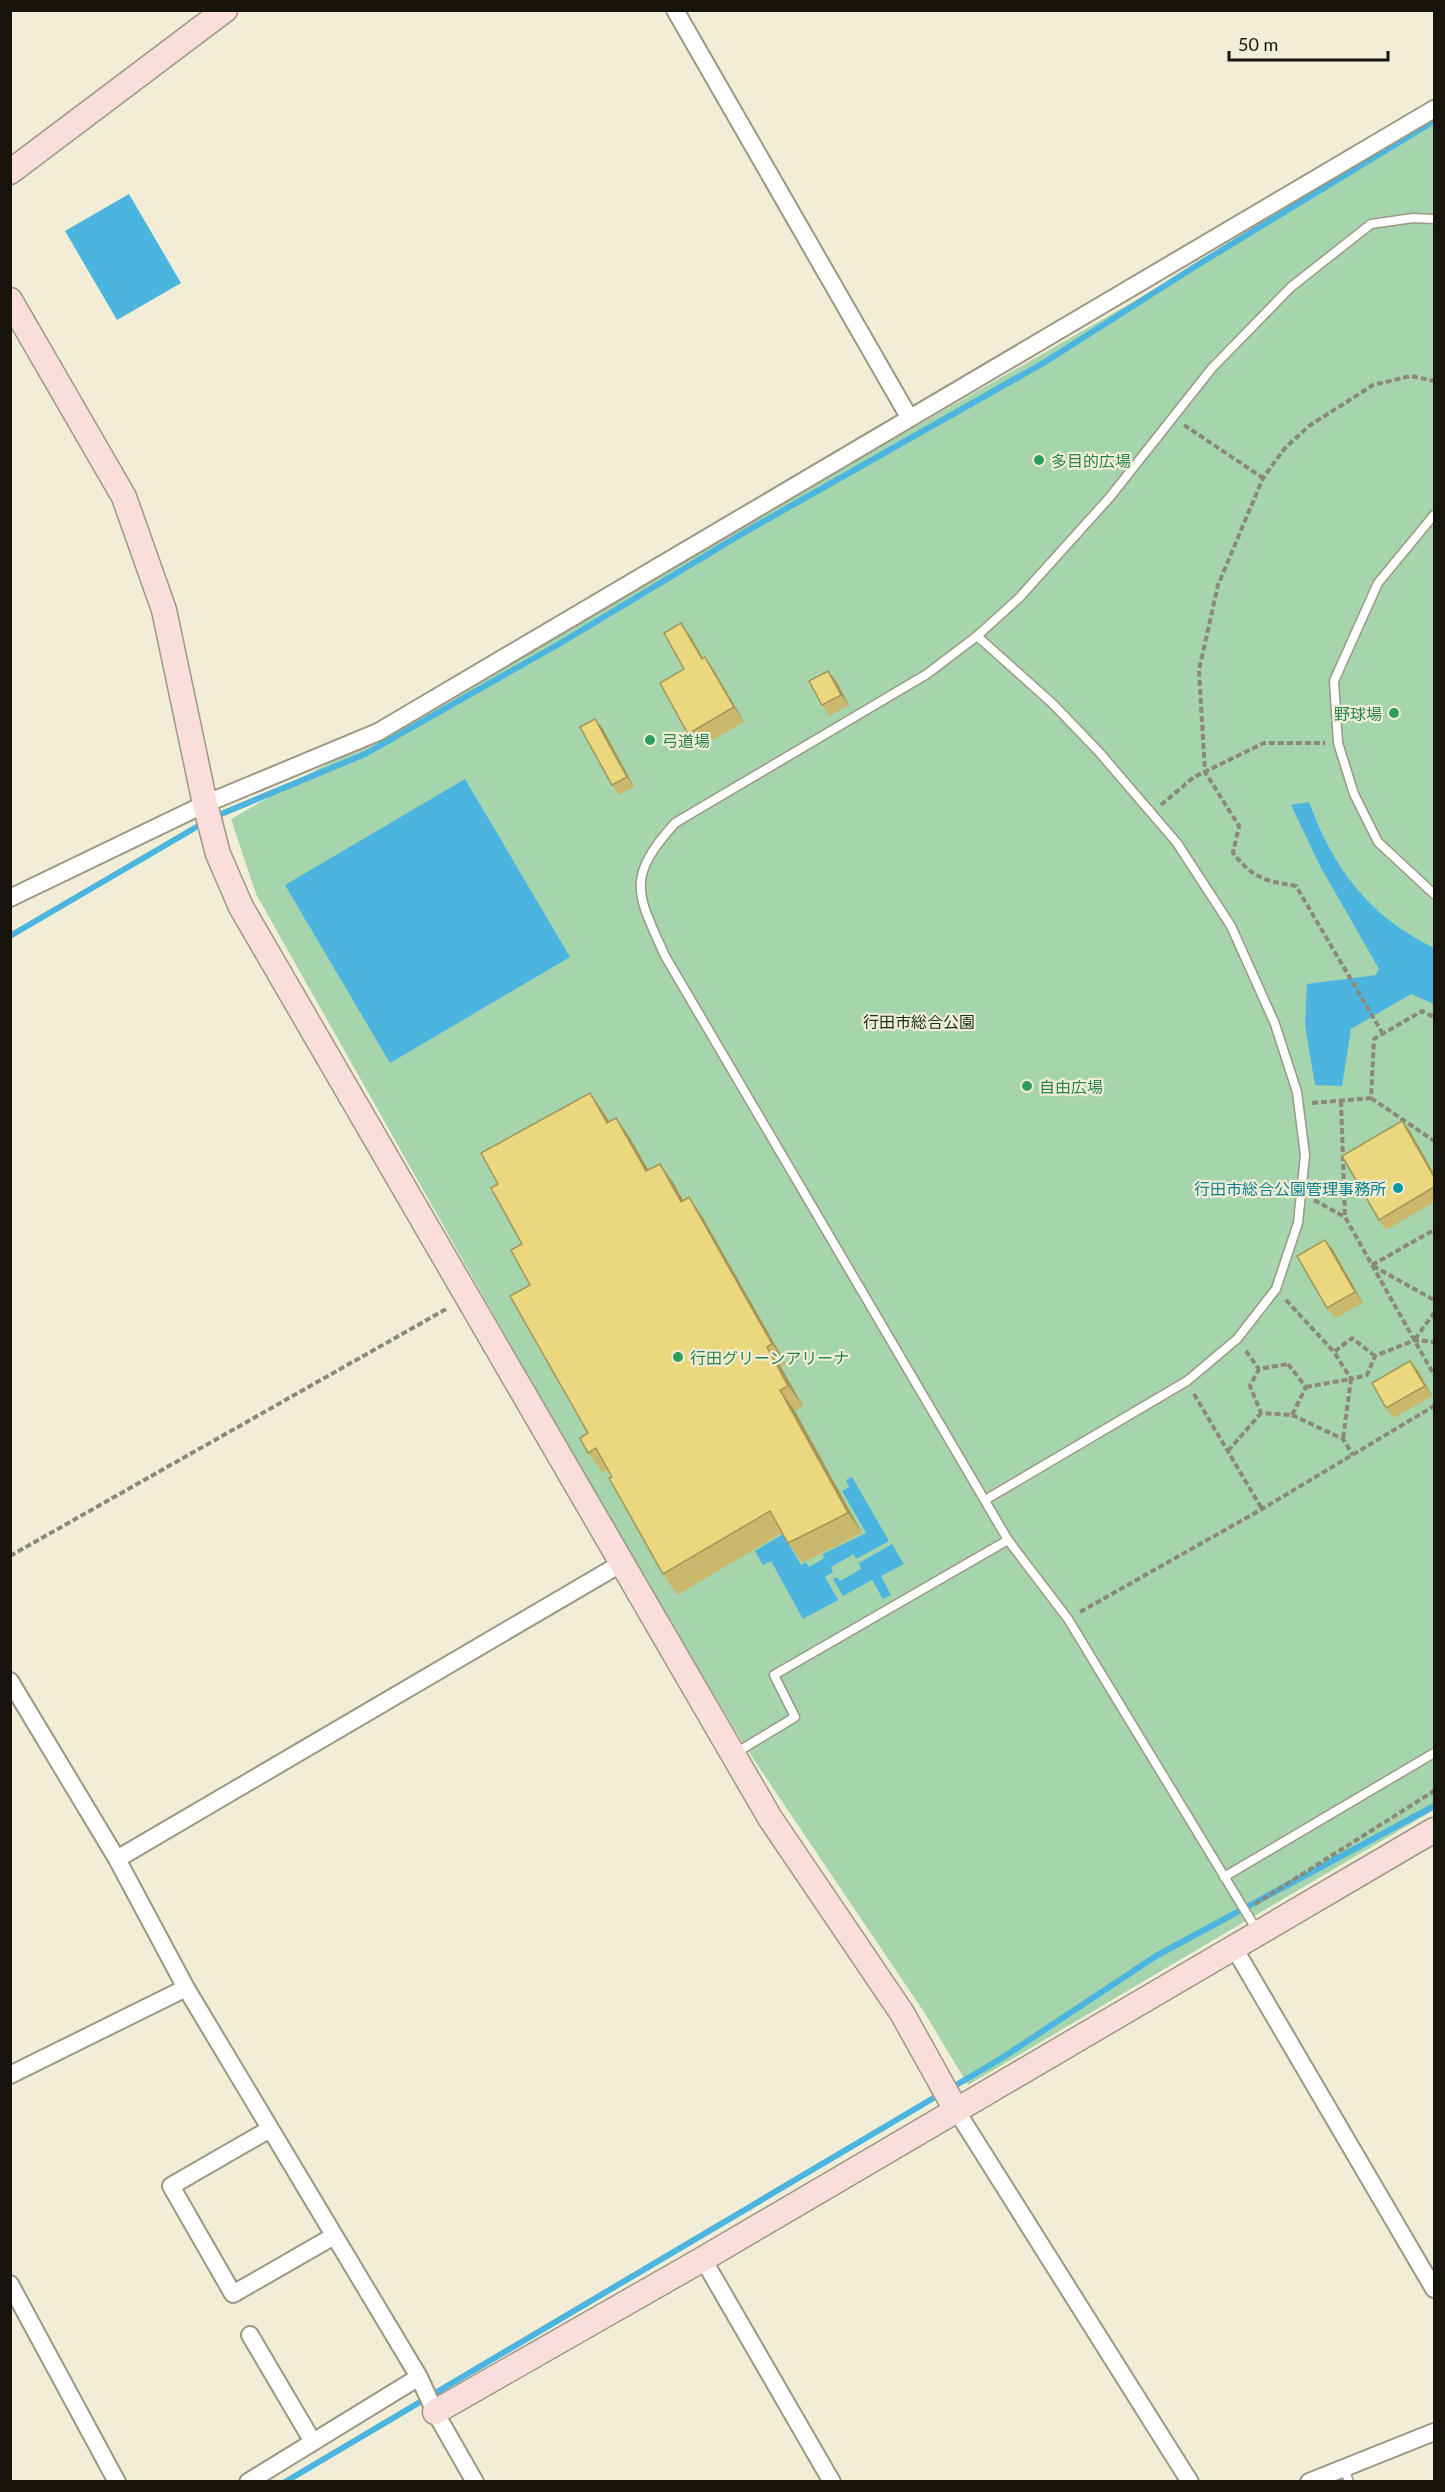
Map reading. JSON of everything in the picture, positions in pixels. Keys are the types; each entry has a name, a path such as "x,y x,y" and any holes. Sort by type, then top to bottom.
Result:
{"street":[{"path":"10,172 225,10"},
{"path":"675,10 909,417"},
{"path":"10,898 205,804 378,732 1434,109"},
{"path":"10,300 124,497 164,610 205,804 218,854 241,906 770,1818 902,2013 956,2109 1190,2481"},
{"path":"117,1859 622,1563"},
{"path":"10,1682 117,1859 186,1988 419,2377 435,2412 475,2481"},
{"path":"435,2412 703,2259 1434,1830"},
{"path":"1233,1946 1434,2289"},
{"path":"10,2075 186,1988"},
{"path":"270,2129 171,2186 233,2294 334,2236"},
{"path":"703,2259 832,2481"},
{"path":"10,2284 117,2481"},
{"path":"250,2335 313,2442"},
{"path":"248,2481 419,2377"},
{"path":"1309,2481 1346,2475 1434,2432"}],"lane":[{"path":"1258,1932 1068,1619 1008,1540 665,956 641,902 641,876 656,845 675,823 927,674 977,636 1019,598 1102,505 1212,368 1291,287 1371,224 1413,218 1434,219"},
{"path":"1434,514 1378,583 1334,681 1338,743 1354,794 1378,842 1434,894"},
{"path":"977,636 1060,712 1177,843 1231,926 1275,1024 1299,1104 1305,1155 1298,1223 1276,1289 1237,1339 1187,1381 985,1500"},
{"path":"733,1755 795,1717 774,1675 1008,1540"},
{"path":"1224,1877 1434,1752"}],"path":[{"path":"1383,1034 1296,886 1261,880 1246,870 1233,853 1239,826 1205,772 1199,670 1218,585 1263,478 1285,448 1309,426 1373,385 1411,376 1434,381"},
{"path":"1172,417 1263,478"},
{"path":"1176,792 1194,777 1264,743 1338,743"},
{"path":"1371,1098 1374,1039 1422,1011 1434,1017"},
{"path":"1299,1104 1371,1098 1434,1141"},
{"path":"1341,1101 1345,1217 1434,1375"},
{"path":"1301,1194 1345,1217"},
{"path":"1372,1265 1434,1230"},
{"path":"1372,1265 1434,1300"},
{"path":"1276,1289 1334,1352 1351,1379 1343,1439"},
{"path":"10,1556 467,1297"},
{"path":"1414,1340 1434,1313"},
{"path":"1334,1352 1352,1338 1375,1356"},
{"path":"1237,1339 1259,1369"},
{"path":"1306,1387 1367,1375 1375,1356 1414,1340 1434,1342"},
{"path":"1259,1369 1288,1364 1306,1387"},
{"path":"1259,1369 1250,1386 1261,1413"},
{"path":"1187,1381 1262,1509"},
{"path":"1292,1415 1306,1387"},
{"path":"1068,1619 1262,1509 1434,1406"},
{"path":"1261,1413 1292,1415 1343,1439 1353,1455"},
{"path":"1228,1451 1261,1413"},
{"path":"1244,1910 1434,1791"}],"green space":[{"name":"行田市総合公園","path":"1434,122 1434,1810 968,2085 926,2015 746,1748 631,1558 256,894 231,819 1199,264"}],"water":[{"path":"129,194 181,283 117,320 65,231"},
{"path":"465,779 570,957 390,1063 285,885"},
{"path":"1309,802 1330,849 1356,888 1372,906 1391,921 1434,948 1434,1004 1411,994 1351,1029 1342,1086 1315,1085 1305,1025 1307,984 1376,975 1379,969 1320,866 1291,805"},
{"path":"852,1477 889,1541 856,1559 854,1554 831,1567 833,1572 825,1577 838,1600 803,1619 771,1561 763,1565 755,1551 783,1534 801,1565 806,1562 809,1567 824,1558 823,1554 866,1533 842,1491 849,1487 846,1480"},
{"path":"892,1544 904,1564 881,1576 891,1595 883,1599 872,1580 843,1596 833,1579 837,1577 840,1581 861,1569 859,1563"}],"building":[{"path":"681,623 702,659 705,657 734,707 688,734 660,683 684,669 664,633"},
{"path":"828,671 841,695 822,705 809,681"},
{"path":"595,719 627,777 612,785 580,727"},
{"path":"590,1093 607,1123 616,1118 646,1171 660,1164 681,1202 689,1197 772,1344 767,1347 788,1386 780,1390 848,1513 788,1543 770,1511 663,1574 609,1478 612,1477 596,1448 588,1453 580,1438 588,1433 510,1296 530,1285 511,1250 522,1244 491,1188 498,1184 481,1153"},
{"name":"行田市総合公園管理事務所","path":"1402,1121 1434,1177 1434,1187 1379,1220 1342,1156"},
{"path":"1325,1240 1355,1292 1327,1308 1297,1256"},
{"path":"1410,1361 1425,1386 1386,1408 1372,1383"}],"waterway":[{"path":"214,817 365,754 559,644 745,532 1045,362 1199,264 1434,121"},
{"path":"10,936 205,822"},
{"path":"951,2088 1002,2058 1156,1956 1434,1806"},
{"path":"285,2482 942,2093"}],"place":[{"name":"多目的広場","path":"1039,460"},
{"name":"野球場","path":"1394,713"},
{"name":"弓道場","path":"650,740"},
{"name":"自由広場","path":"1027,1086"},
{"name":"行田市総合公園管理事務所","path":"1398,1188"},
{"name":"行田グリーンアリーナ","path":"678,1357"}]}
